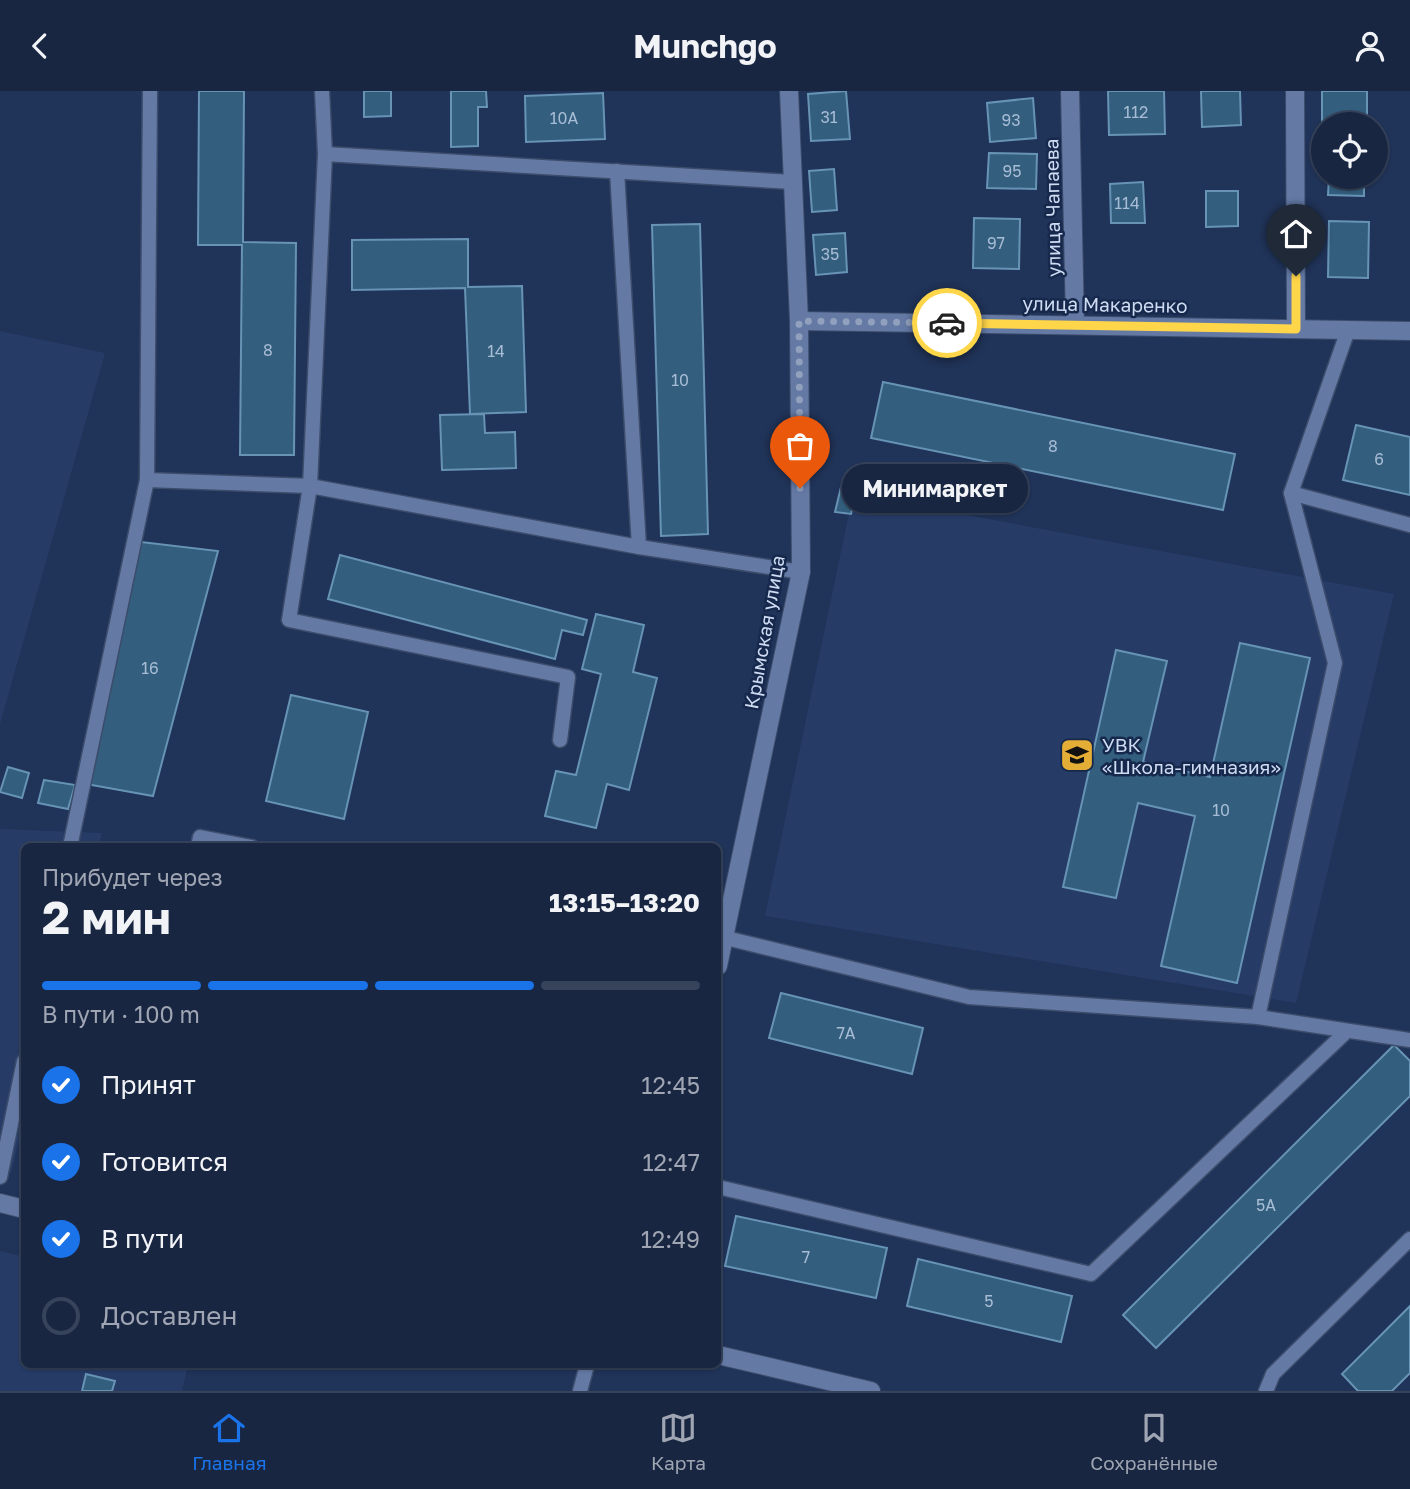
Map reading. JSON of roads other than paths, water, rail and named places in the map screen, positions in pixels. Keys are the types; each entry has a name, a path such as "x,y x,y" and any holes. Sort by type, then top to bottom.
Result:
{"street":[{"name":"Крымская улица","path":"721,937 801,572 799,321 789,91"},
{"name":"улица Чапаева","path":"1070,91 1075,324"},
{"path":"1295,91 1296,329"},
{"name":"улица Макаренко","path":"799,321 1410,331"},
{"path":"0,1203 21,1208"},
{"path":"721,1357 871,1391"}],"lane":[{"path":"71,843 147,480 150,91"},
{"path":"322,91 325,154 310,486 289,620 568,677 559,740"},
{"path":"325,154 793,182"},
{"path":"617,171 639,547"},
{"path":"1258,1017 1335,663 1292,493 1348,330"},
{"path":"147,480 310,486 639,547 801,572"},
{"path":"1292,493 1410,525"},
{"path":"199,843 200,837 231,843"},
{"path":"721,937 969,997 1258,1017 1410,1040"},
{"path":"721,1188 1091,1274 1347,1031"},
{"path":"0,1177 21,1076"},
{"path":"1266,1391 1273,1374 1410,1239"},
{"path":"580,1391 586,1368"}],"place":[{"name":"Минимаркет","path":"800,488"},
{"name":"УВК «Школа-гимназия»","path":"1077,755"}]}
